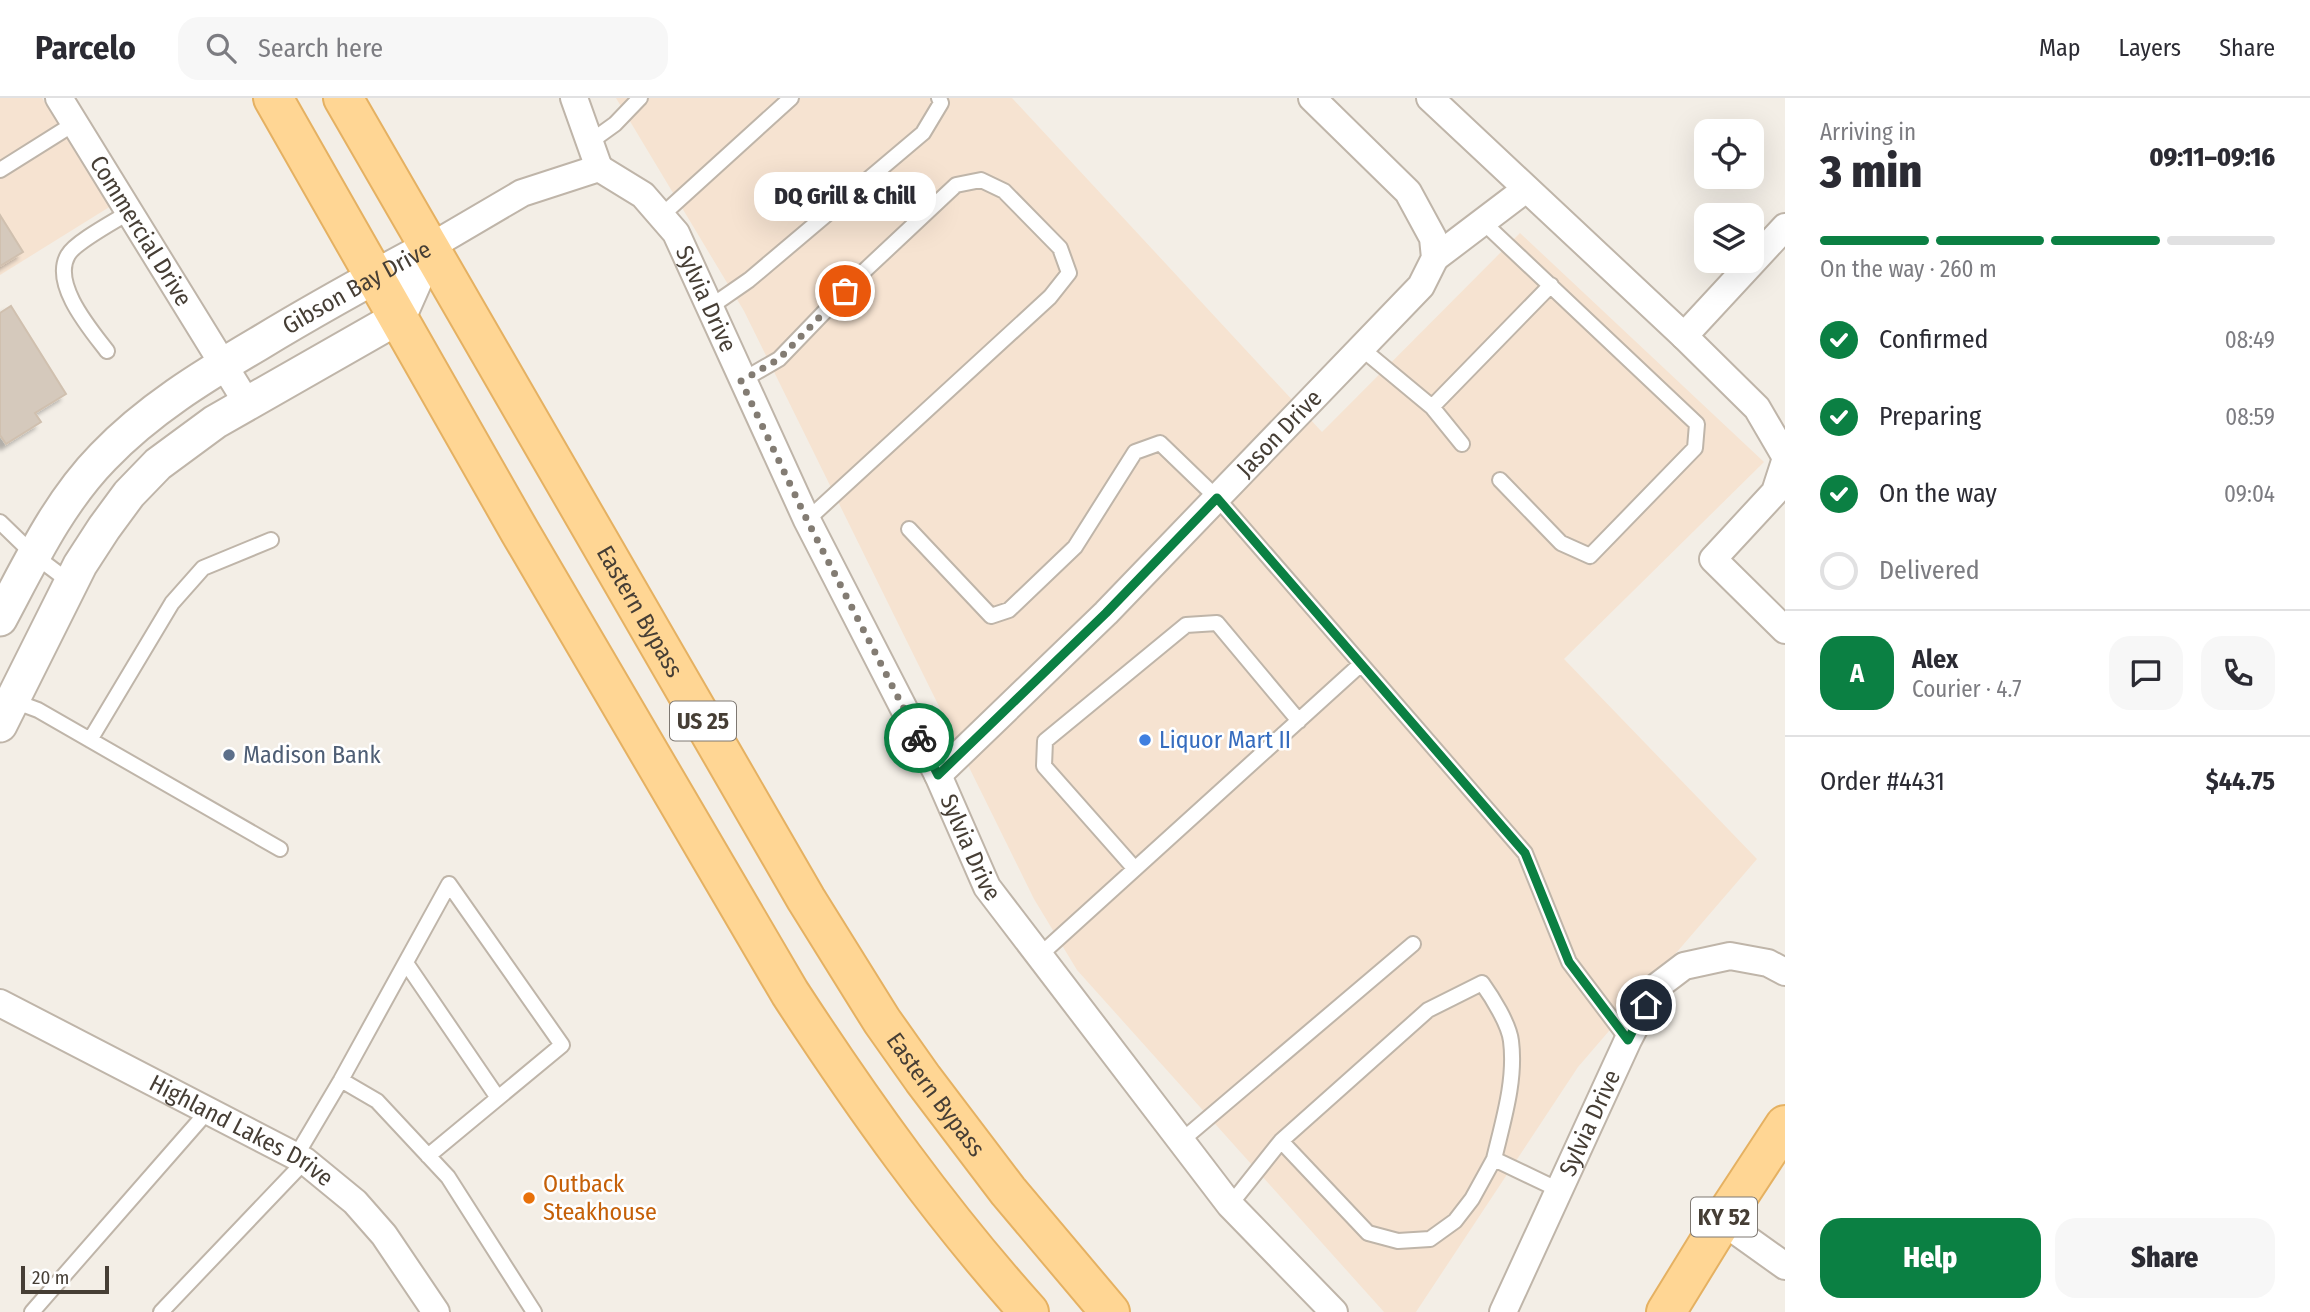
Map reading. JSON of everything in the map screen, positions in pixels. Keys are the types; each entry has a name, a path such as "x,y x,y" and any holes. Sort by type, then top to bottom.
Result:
{"main road":[{"name":"US 25","path":"273,98 520,532 790,993 911,1169 987,1265 1029,1312"},
{"name":"Eastern Bypass","path":"343,98 806,899 882,1021 964,1136 1110,1312"},
{"name":"KY 52","path":"1666,1312 1785,1125"}],"street":[{"name":"Commercial Drive","path":"59,98 247,403"},
{"path":"430,247 522,193 599,168 574,98"},
{"path":"1312,98 1408,192 1433,238 1434,258"},
{"path":"1430,98 1757,408 1785,458 1775,492 1713,559 1785,630"},
{"name":"Sylvia Drive","path":"599,168 643,195 676,233 741,381 807,520 938,775 987,887 1230,1205 1334,1312"},
{"path":"1434,258 1526,189"},
{"path":"1684,336 1785,227"},
{"name":"Gibson Bay Drive","path":"0,619 34,555 71,496 101,458 136,426 174,396 224,364 430,247"},
{"name":"Gibson Bay Drive","path":"4,707 71,583 104,528 130,494 158,464 188,440 247,403 398,317 430,247"},
{"name":"Jason Drive","path":"938,775 1106,613 1421,286 1434,258"},
{"name":"Sylvia Drive","path":"1503,1312 1628,1040 1655,988 1684,966 1730,956 1768,963 1785,972"},
{"name":"Highland Lakes Drive","path":"0,1003 301,1159 355,1202 384,1235 436,1312"},
{"path":"1722,1221 1785,1266"}],"lane":[{"path":"590,142 615,124 640,98"},
{"path":"662,216 791,98"},
{"path":"710,307 749,280 923,133 941,103 939,98"},
{"path":"0,170 75,123"},
{"path":"741,381 779,359 861,274 956,185 981,180 1004,191 1060,248 1069,272 1050,297 807,520"},
{"path":"107,351 73,306 64,272 68,254 131,211"},
{"path":"1484,223 1698,424 1695,448 1590,556 1561,542 1500,480"},
{"path":"1432,407 1551,285"},
{"path":"1361,348 1432,407 1462,444"},
{"path":"909,530 991,616 1009,610 1075,547 1135,452 1160,443 1217,498 1525,853 1569,962 1628,1040"},
{"path":"0,522 34,555 71,583"},
{"path":"90,740 172,603 203,568 271,540"},
{"path":"1135,869 1044,766 1045,741 1186,625 1217,624 1298,721"},
{"path":"1040,955 1361,664"},
{"path":"4,707 38,710 280,849"},
{"path":"161,1312 301,1159 341,1080 449,884 562,1045 428,1156"},
{"path":"1181,1141 1413,944"},
{"path":"406,963 498,1098"},
{"path":"1230,1205 1281,1141 1428,1010 1482,983 1493,997 1511,1039 1509,1092 1494,1159 1472,1199 1455,1221 1430,1239 1398,1241 1368,1233 1281,1141"},
{"path":"341,1080 377,1101 448,1177 534,1312"},
{"path":"32,1312 207,1112"},
{"path":"1494,1159 1559,1190"}],"shaded area":[{"path":"0,98 42,98 111,206 0,275"},
{"path":"616,98 1012,98 1322,432 1520,233 1764,462 1564,659 1757,859 1578,1067 1416,1312 1384,1312 1077,970 1034,899 744,311"}],"building":[{"path":"0,215 23,252 0,266"},
{"path":"11,306 66,394 35,413 41,422 6,444 0,435 0,313"}],"way so far":[{"path":"845,291 779,359 741,381 807,520 919,738"}],"place":[{"name":"DQ Grill & Chill","path":"845,291"},
{"name":"Liquor Mart II","path":"1145,740"},
{"name":"Madison Bank","path":"229,755"},
{"name":"Outback Steakhouse","path":"529,1198"}],"route":[{"path":"919,738 938,775 1106,613 1217,498 1525,853 1569,962 1628,1040 1646,1005"}]}
